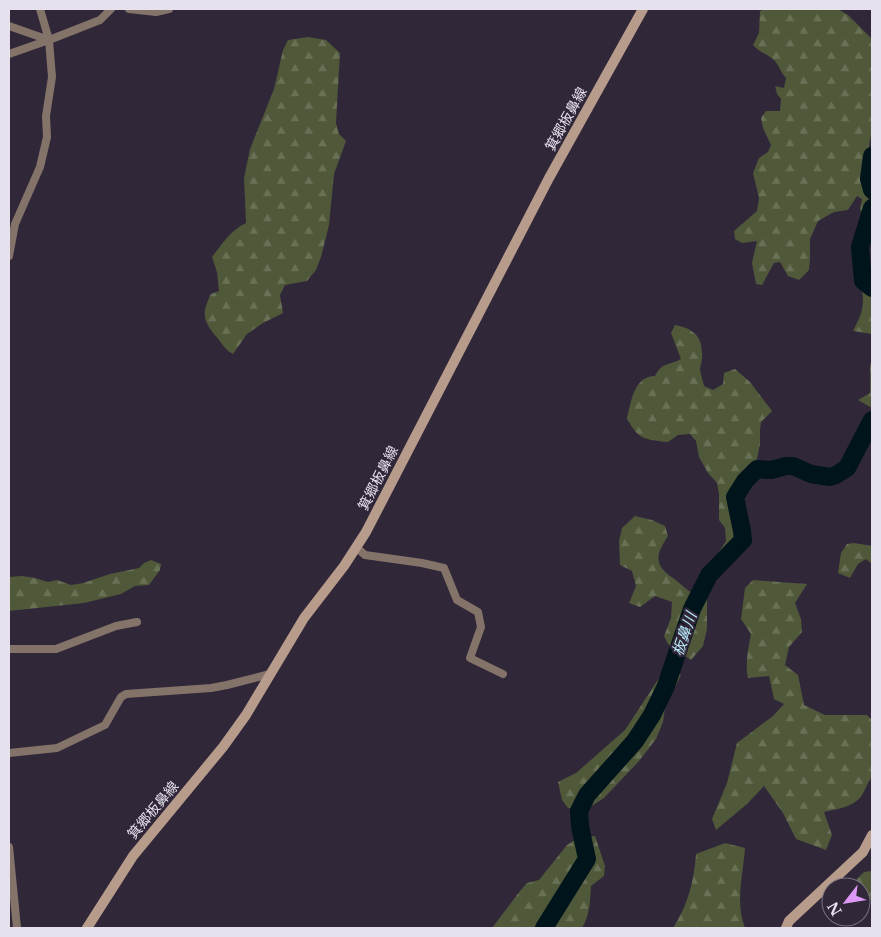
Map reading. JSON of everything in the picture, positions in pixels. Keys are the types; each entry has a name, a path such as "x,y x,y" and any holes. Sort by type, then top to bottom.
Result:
{"main road":[{"name":"箕郷板鼻線","path":"87,928 133,856 223,747 246,715 304,618 356,547 385,495 549,178 643,9"},
{"path":"786,928 789,921 863,852 872,835"}],"street":[{"path":"9,256 15,224 40,167 47,137 46,116 52,77 48,40 40,9"},
{"path":"9,54 100,20 111,9"},
{"path":"129,9 156,12 169,9"},
{"path":"9,26 48,40"},
{"path":"356,547 365,556 422,563 444,568 457,600 478,612 481,627 470,658 503,674"},
{"path":"9,649 56,649 116,626 137,622"},
{"path":"9,753 57,748 105,725 121,698 126,694 211,688 270,674"},
{"path":"9,847 18,928"}],"green space":[{"path":"765,9 838,9 848,15 872,39 872,129 863,180 869,202 866,212 864,214 860,210 862,199 857,196 848,210 834,212 818,221 810,239 809,270 799,280 788,276 780,262 774,263 762,285 756,284 752,263 757,241 742,243 735,239 734,231 757,211 759,198 753,173 759,158 768,152 771,145 763,128 761,118 766,111 780,111 781,99 777,94 775,86 784,88 786,78 774,60 753,45 759,33 760,11"},
{"path":"308,37 326,40 340,53 336,123 339,134 346,141 334,174 329,225 316,270 307,281 285,285 280,295 283,313 247,334 233,354 222,344 205,319 206,308 211,294 219,291 217,272 212,257 231,233 246,223 244,178 250,149 274,89 283,50 288,40"},
{"path":"872,284 872,334 853,331 862,311 862,290"},
{"path":"675,325 688,329 699,339 702,351 700,370 704,386 713,390 723,384 724,373 735,369 750,382 772,411 761,422 757,459 735,482 729,492 737,535 733,548 719,571 708,583 702,579 726,541 725,528 719,520 717,483 708,473 699,457 696,441 690,434 678,435 668,442 648,439 634,430 627,418 632,398 642,380 655,376 663,366 681,359 671,333"},
{"path":"872,363 872,408 858,400 870,393 870,364"},
{"path":"635,516 652,520 665,526 668,536 659,554 659,564 689,591 707,597 707,629 703,646 691,660 668,644 664,636 671,618 672,602 655,596 640,607 629,603 636,586 632,571 620,565 619,541 622,528"},
{"path":"854,543 872,546 872,564 866,559 858,564 850,578 838,573 841,553 847,544"},
{"path":"151,560 161,564 160,570 149,585 135,586 121,594 84,603 9,611 9,577 22,576 48,582 57,580 71,585 139,568"},
{"path":"753,580 807,584 795,603 801,619 802,632 789,647 785,665 798,675 804,705 825,715 867,715 872,720 872,777 862,795 855,802 845,807 824,812 832,835 826,850 796,839 783,813 764,786 747,804 716,830 712,819 727,783 737,743 773,716 784,704 774,699 769,676 748,678 747,662 751,634 741,619 745,588"},
{"path":"667,666 681,675 665,708 663,722 656,739 639,761 604,798 585,810 568,808 562,800 558,782 576,773 625,730"},
{"path":"595,836 605,866 604,876 591,886 588,913 582,928 492,928 527,883 539,880 567,845 578,838"},
{"path":"725,843 745,848 740,888 740,908 745,928 673,928 683,911 689,892 694,874 696,854"},
{"path":"872,871 872,902 871,877 859,877 864,872"}],"waterway":[{"name":"板鼻川","path":"872,156 869,179 872,190"},
{"name":"板鼻川","path":"872,208 860,247 863,281 872,288"},
{"name":"板鼻川","path":"544,928 587,859 579,811 587,795 635,741 652,715 666,686 692,609 709,575 743,540 735,497 745,481 757,469 771,470 786,466 793,466 811,474 830,477 836,475 847,468 872,420"}]}
